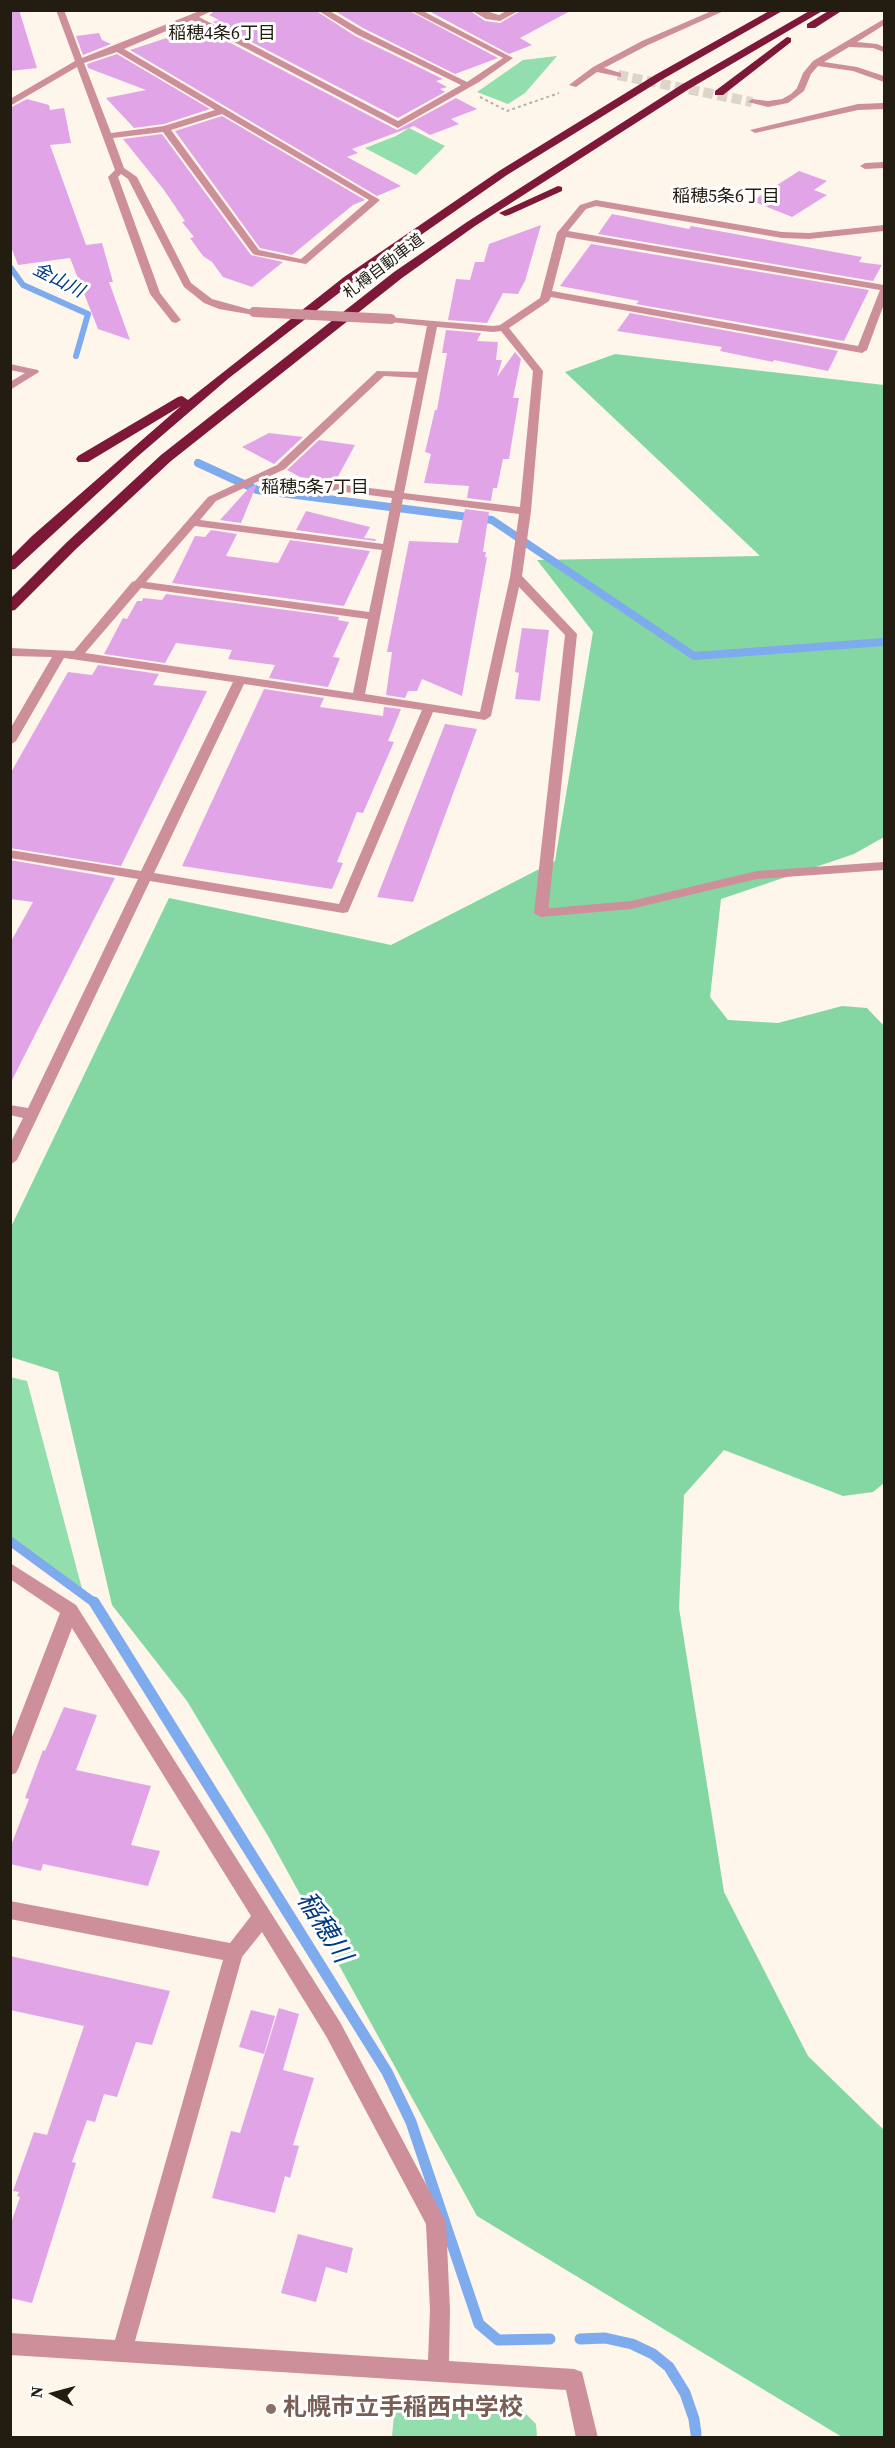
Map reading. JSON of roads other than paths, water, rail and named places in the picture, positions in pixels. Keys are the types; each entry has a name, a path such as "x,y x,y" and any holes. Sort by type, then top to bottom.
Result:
{"highway":[{"name":"札樽自動車道","path":"10,566 132,454 225,375 348,280 503,172 659,77 779,10"},
{"name":"札樽自動車道","path":"10,607 71,546 166,458 398,275 446,241 685,87 819,10"},
{"path":"719,93 788,40 838,10"},
{"path":"446,241 558,189"},
{"path":"83,459 225,375"}],"street":[{"path":"60,10 120,170 132,177 187,285 208,301 223,307 254,312 391,319 493,329 503,327 545,299 562,233 583,207 596,203 782,236 809,236 885,228"},
{"path":"10,103 79,62 117,49 210,10"},
{"path":"321,10 358,32 468,85"},
{"path":"194,18 398,125 468,85 509,58 414,10"},
{"path":"475,10 489,17 500,18 516,10"},
{"path":"573,85 596,69 645,42 722,10"},
{"path":"752,102 768,104 785,101 794,96 801,90 807,73 816,63 885,22"},
{"path":"874,46 885,39"},
{"path":"848,44 874,46 885,50"},
{"path":"117,49 375,200 303,262 256,252 165,129"},
{"path":"816,63 854,69 885,79"},
{"path":"596,69 618,75"},
{"path":"756,130 858,107 885,106"},
{"path":"107,136 165,129 222,111"},
{"path":"865,166 883,164"},
{"path":"120,170 113,177 141,257 155,294 176,320"},
{"path":"546,293 862,350 885,290 562,233"},
{"path":"358,697 434,323"},
{"path":"10,652 77,655 485,716 516,577 525,511 538,371 503,327"},
{"path":"10,367 34,372 10,387"},
{"path":"77,655 136,584 212,499 281,467 381,373 424,375"},
{"path":"258,478 525,511"},
{"path":"191,522 389,548"},
{"path":"516,577 572,634 542,913 631,905 758,876 885,866"},
{"path":"136,584 374,616"},
{"path":"10,741 60,654"},
{"path":"10,1160 240,679"},
{"path":"10,854 343,909 429,707"},
{"path":"10,1110 32,1114"},
{"path":"10,1570 70,1610 333,2029 436,2222 440,2310 438,2372"},
{"path":"10,1767 70,1610"},
{"path":"10,1910 234,1953"},
{"path":"122,2351 234,1953 262,1917"},
{"path":"10,2344 574,2380 587,2438"}],"waterway":[{"name":"金山川","path":"10,267 23,285 88,314 76,356"},
{"path":"198,463 257,490 492,520 694,656 884,642"},
{"name":"稲穂川","path":"10,1541 95,1603"},
{"name":"稲穂川","path":"95,1603 387,2072 411,2122 479,2324 498,2340 550,2339"},
{"name":"稲穂川","path":"580,2339 605,2338 632,2344 653,2354 669,2367 685,2393 694,2419 696,2434"}],"tunnel":[{"path":"618,75 752,102"}],"place":[{"name":"札幌市立手稲西中学校","path":"271,2409"}],"district":[{"name":"稲穂4条6丁目","path":"222,34"},
{"name":"稲穂5条6丁目","path":"726,197"},
{"name":"稲穂5条7丁目","path":"315,488"}]}
